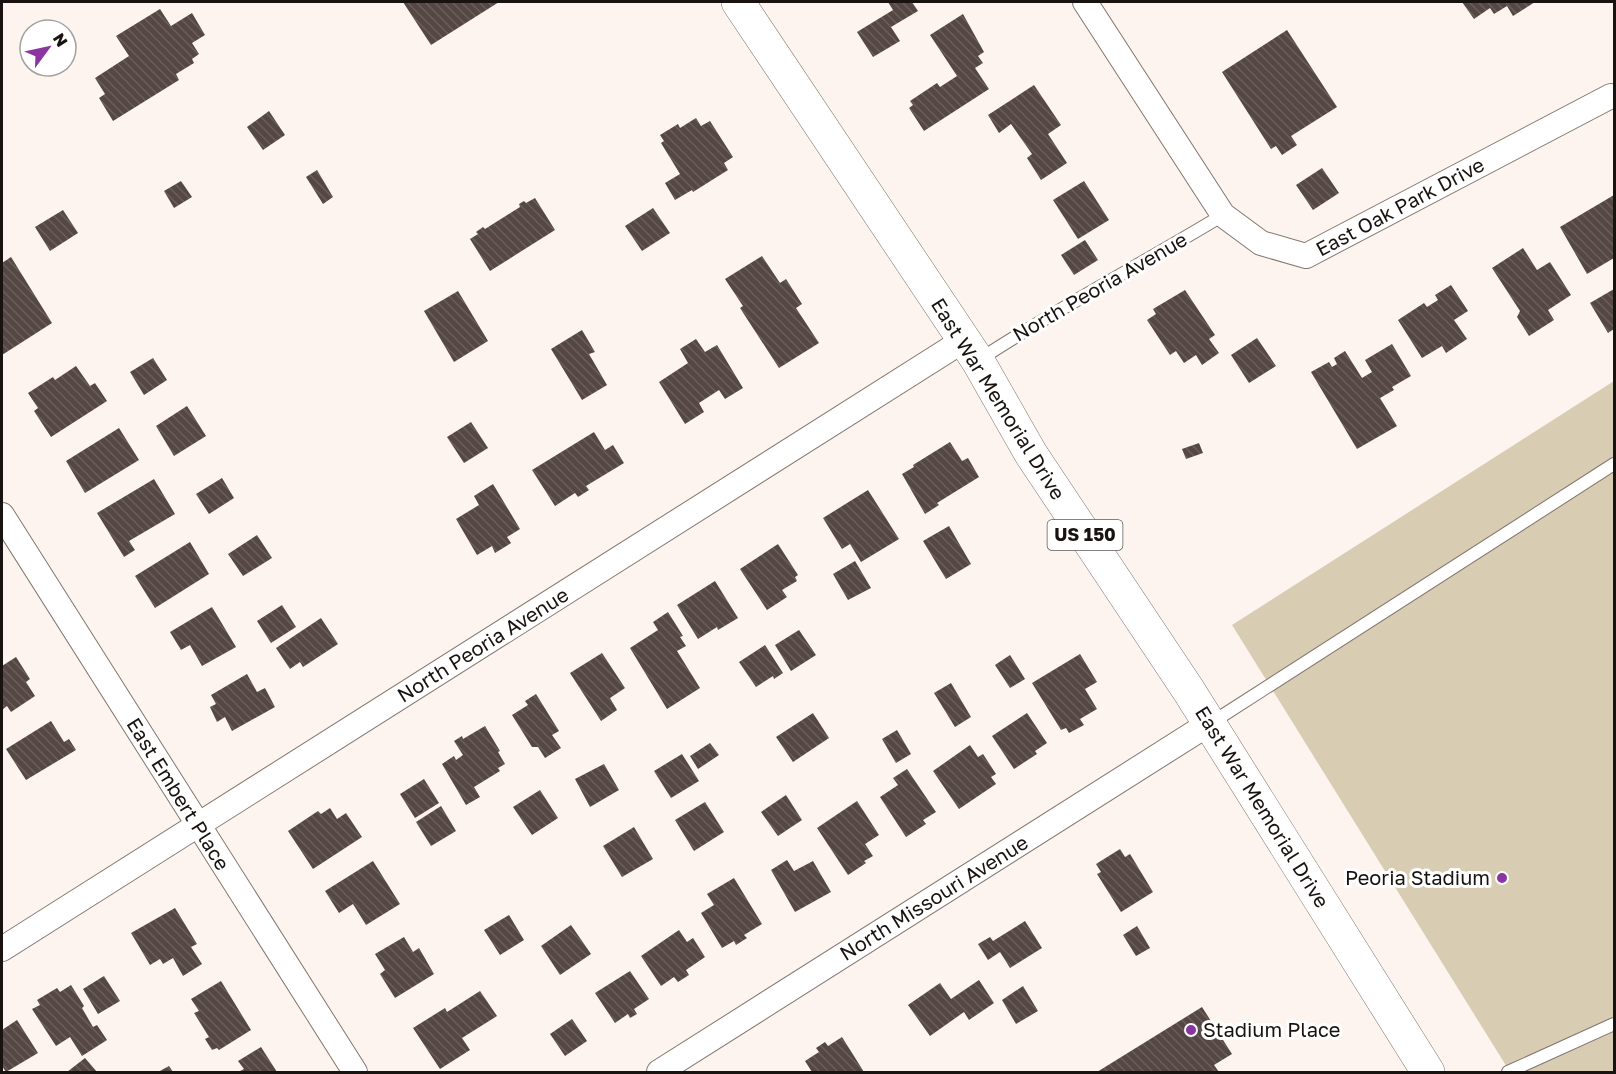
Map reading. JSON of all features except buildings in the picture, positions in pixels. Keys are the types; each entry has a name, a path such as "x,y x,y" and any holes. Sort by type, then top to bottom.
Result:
{"highway":[{"name":"East War Memorial Drive","path":"738,2 971,350 1031,454 1210,723 1428,1072"}],"street":[{"name":"East Oak Park Drive","path":"1085,2 1223,214 1261,243 1306,256 1611,96"},
{"name":"North Peoria Avenue","path":"2,949 905,379 971,350"},
{"name":"East Embert Place","path":"2,515 356,1072"},
{"name":"North Missouri Avenue","path":"659,1072 1210,723"}],"lane":[{"name":"North Peoria Avenue","path":"971,350 1029,327 1166,250 1223,214"},
{"path":"1210,723 1614,464"},
{"path":"1508,1072 1614,1024"}],"shaded area":[{"name":"Peoria Stadium","path":"1614,381 1614,1072 1510,1072 1232,625"}],"place":[{"name":"Peoria Stadium","path":"1502,878"},
{"name":"Stadium Place","path":"1191,1030"}]}
